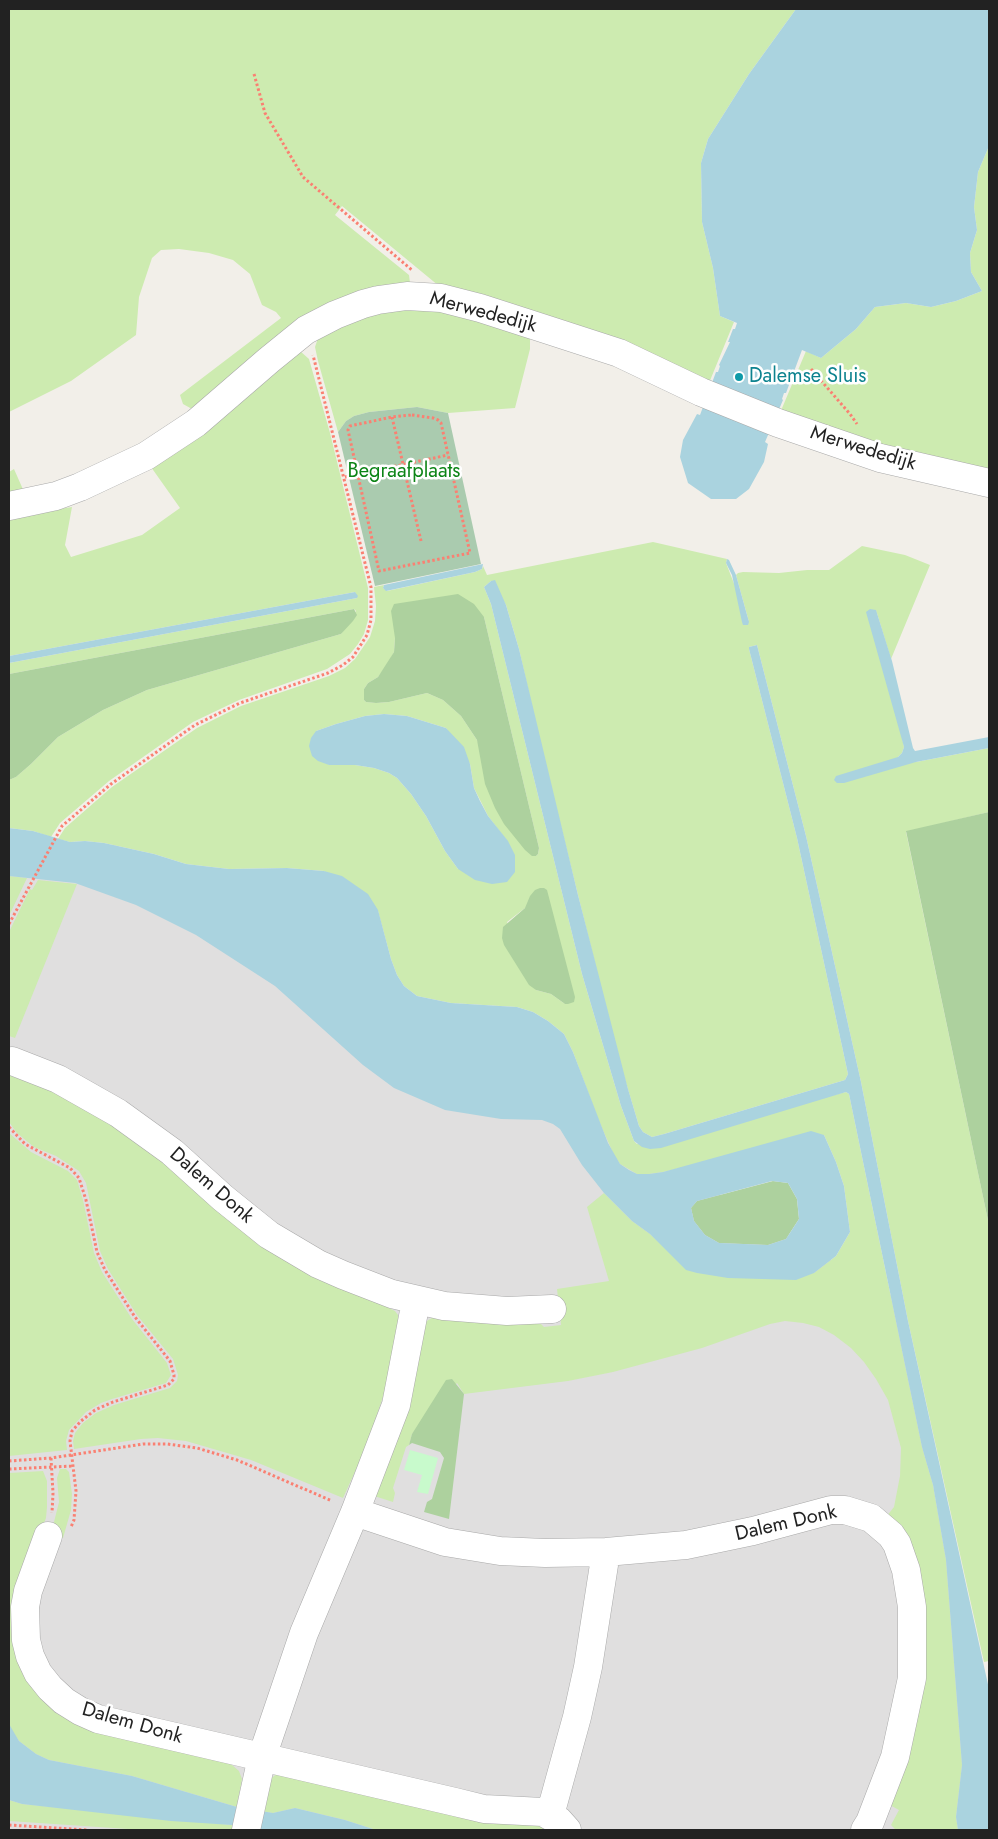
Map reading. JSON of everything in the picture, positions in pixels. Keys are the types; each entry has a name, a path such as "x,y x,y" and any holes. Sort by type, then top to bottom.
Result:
{"street":[{"name":"Merwededijk","path":"9,506 56,496 80,487 146,456 196,424 306,330 335,315 378,300 407,296 441,298 480,308 619,353 702,392 778,423 880,458 989,483"},
{"name":"Dalem Donk","path":"12,1060 58,1079 97,1100 172,1152 245,1217 295,1251 351,1279 416,1301 444,1306 507,1311 552,1309"},
{"path":"249,1818 262,1757 304,1633 355,1512 396,1405 416,1301"},
{"name":"Dalem Donk","path":"355,1512 445,1542 500,1551 545,1553 606,1552 686,1545 720,1539 831,1510 845,1510 871,1518 891,1535 897,1544 906,1570 912,1607 912,1678 895,1757 870,1822 865,1830"},
{"name":"Dalem Donk","path":"48,1536 28,1591 24,1624 30,1656 38,1673 64,1701 80,1712 98,1719 484,1808 533,1810 558,1823 573,1733 588,1667 606,1552"}],"path":[{"path":"254,74 265,113 303,177 415,272"},
{"path":"9,924 57,833 70,818 110,784 195,725 240,703 328,673 343,665 357,652 367,635 372,620 372,596 306,330"},
{"path":"811,369 859,427"},
{"path":"421,416 438,420 440,423 470,553 379,571 348,430 350,426 392,417 421,416"},
{"path":"392,417 420,541"},
{"path":"344,477 448,455"},
{"path":"9,1127 32,1150 70,1168 80,1178 97,1252 105,1270 134,1317 170,1361 174,1375 174,1379 168,1385 113,1402 88,1415 72,1431 70,1441 72,1455"},
{"path":"9,1461 51,1458 143,1444 167,1444 197,1448 237,1460 355,1512"},
{"path":"48,1536 53,1493 51,1458"},
{"path":"9,1469 73,1466"},
{"path":"9,1825 86,1830"}],"shaded area":[{"path":"116,845 900,1300 989,1796 989,1830 9,1830 9,854"}],"green space":[{"path":"9,9 796,9 749,74 708,139 701,163 702,222 713,268 720,316 734,322 709,383 439,286 342,206 335,215 409,275 410,283 192,409 183,404 180,395 281,318 276,312 262,305 250,274 233,260 209,253 179,249 161,250 152,258 139,297 136,335 71,381 9,412"},
{"path":"989,146 989,473 892,449 780,413 806,351 821,358 856,329 875,307 906,303 931,307 956,301 982,291 971,272 970,253 977,230 974,207 978,172"},
{"path":"429,306 530,338 530,349 515,408 448,413 417,407 369,412 354,416 346,421 338,432 315,347 319,335 361,314"},
{"path":"300,351 309,359 330,433 368,588 368,620 364,634 358,644 350,654 327,669 239,700 193,722 109,781 60,823 51,837 33,831 9,828 9,780 16,777 31,764 58,737 103,710 147,690 341,634 356,611 354,609 9,674 9,663 357,598 355,592 9,656 9,517 72,507 65,545 71,557 142,535 180,508 151,467"},
{"name":"Begraafplaats","path":"417,407 448,413 481,564 375,586 338,432 346,421 354,416 369,412"},
{"path":"14,469 25,494 9,497 9,472"},
{"path":"653,542 727,559 726,563 749,622 736,575 738,573 829,570 862,546 905,555 930,565 891,659 876,610 904,747 898,757 916,762 989,748 989,812 906,832 989,1225 989,1661 984,1662 908,1321 861,1082 806,836 757,645 749,647 749,649 797,838 848,1074 845,1080 652,1137 643,1132 639,1126 618,1056 541,746 519,649 506,605 491,581 484,587 491,604 582,974 621,1106 634,1141 637,1144 846,1092 849,1094 922,1447 933,1485 946,1560 962,1765 956,1817 958,1830 896,1830 891,1825 899,1810 888,1804 919,1700 886,1517 894,1507 900,1476 901,1448 888,1400 876,1379 851,1348 834,1335 819,1327 785,1321 770,1324 702,1348 613,1372 568,1381 464,1394 457,1383 412,1434 393,1488 395,1493 393,1502 371,1495 425,1322 437,1315 537,1320 544,1327 561,1325 557,1289 609,1281 587,1207 604,1193 632,1221 663,1246 814,1273 836,1256 850,1232 844,1186 824,1135 663,1172 637,1174 620,1164 614,1155 564,1034 533,1012 517,1007 451,1003 417,996 404,986 397,975 378,911 324,871 287,868 229,869 186,864 154,854 104,843 70,842 58,839 65,828 112,787 197,728 241,706 329,676 345,668 355,659 370,637 375,621 374,587 384,585 383,588 387,591 475,572 482,569 483,566 487,575","holes":["484,617 539,848 536,856 477,740 461,716 443,700 427,693 389,702 376,703 364,700 364,689 368,683 378,677 388,664 394,652 395,638","384,714 407,716 446,728 470,764 474,788 488,816 507,841 458,869 445,851 426,816 397,778 374,768 355,765 329,765 316,731 365,716","525,908 565,1004 551,994 536,990 507,922"]},
{"path":"458,594 474,604 484,617 539,848 536,856 532,856 525,850 504,824 495,808 485,784 477,740 461,716 443,700 427,693 389,702 376,703 364,700 364,689 368,683 378,677 394,652 395,638 391,611 394,604"},
{"path":"354,609 357,615 341,634 147,690 103,710 58,737 31,764 16,777 9,780 9,674"},
{"path":"989,812 989,1225 906,831"},
{"path":"9,876 27,878 9,916"},
{"path":"38,880 77,884 15,1038 9,1036 9,932 30,889 32,890"},
{"path":"540,888 547,890 575,997 574,1002 568,1004 565,1004 551,994 536,990 529,985 504,945 502,938 503,927 525,908 530,896 535,890"},
{"path":"25,1074 55,1088 390,1302 389,1308 395,1311 399,1321 384,1394 365,1450 343,1498 251,1460 186,1441 158,1438 141,1439 74,1449 75,1433 83,1423 96,1413 114,1405 170,1388 177,1381 178,1375 173,1359 137,1315 108,1269 100,1251 86,1183 79,1171 56,1156 34,1147 17,1133 9,1122 9,1075 16,1078"},
{"path":"9,1133 31,1152 68,1171 77,1180 94,1253 102,1272 132,1319 167,1363 171,1375 166,1383 112,1399 86,1412 69,1430 66,1441 67,1450 9,1456"},
{"path":"773,1181 788,1183 797,1199 799,1219 786,1239 768,1245 719,1243 705,1235 694,1221 691,1208 697,1201"},
{"path":"452,1379 464,1394 449,1519 424,1512 427,1502 432,1499 444,1458 440,1452 412,1443 409,1445 412,1434 446,1380"},
{"path":"410,1450 438,1458 428,1494 417,1492 422,1475 404,1470"},
{"path":"60,1469 66,1469 69,1472 72,1494 71,1510 63,1538 52,1534 59,1502 57,1478"},
{"path":"43,1471 47,1481 46,1518 28,1565 31,1677 233,1759 232,1765 239,1771 242,1779 237,1807 132,1776 49,1760 36,1754 19,1741 11,1729 9,1724 9,1473"},
{"path":"278,1773 521,1820 555,1830 376,1830 345,1820 295,1808 273,1813 260,1811 269,1780"},
{"path":"9,1800 22,1804 232,1825 232,1830 143,1830 9,1821"}],"water":[{"path":"796,9 989,9 989,146 978,172 974,207 977,230 970,253 971,272 982,291 956,301 931,307 906,303 875,307 856,329 821,358 802,350 765,442 768,444 764,462 749,489 736,499 711,499 688,483 680,457 683,440 697,414 700,415 737,323 720,316 713,268 702,222 701,163 708,139 749,74"},
{"path":"727,559 736,575 749,622 748,625 743,625 742,622 732,575 726,563"},
{"path":"483,564 482,569 475,572 386,591 383,588 384,585"},
{"path":"495,580 506,605 519,649 578,895 628,1089 639,1126 643,1132 652,1137 845,1080 848,1074 797,838 749,649 749,647 757,645 806,836 861,1082 908,1321 989,1689 989,1829 958,1830 956,1817 962,1765 946,1560 933,1485 922,1447 849,1094 846,1092 661,1148 650,1149 642,1147 634,1141 621,1106 582,974 491,604 484,587"},
{"path":"355,592 358,596 357,598 9,663 9,656"},
{"path":"870,609 876,610 892,661 915,751 989,737 989,748 916,762 844,783 837,783 834,780 836,776 898,757 904,747 866,612"},
{"path":"384,714 407,716 446,728 464,747 470,764 474,788 480,801 488,816 508,841 515,855 515,872 507,882 492,884 475,880 458,869 445,851 426,816 397,778 374,768 355,765 329,765 318,761 312,756 309,746 311,738 316,731 365,716"},
{"path":"9,828 33,831 70,842 104,843 154,854 186,864 229,869 287,868 324,871 342,876 368,894 378,910 397,975 404,986 417,996 451,1003 517,1007 533,1012 564,1034 573,1052 608,1143 620,1164 637,1174 663,1172 811,1131 824,1135 836,1162 844,1186 850,1232 836,1256 814,1273 796,1280 728,1278 686,1270 650,1234 632,1221 604,1193 582,1165 560,1129 553,1124 542,1120 501,1119 445,1110 394,1088 363,1065 275,986 196,935 136,905 75,883 9,876","holes":["772,1181 788,1183 797,1199 799,1219 786,1239 768,1245 719,1243 705,1235 694,1221 691,1208 697,1201"]},
{"path":"9,1724 19,1741 36,1754 49,1760 132,1776 237,1807 273,1813 295,1808 345,1820 376,1830 259,1830 232,1825 171,1821 22,1804 9,1800"}],"place":[{"name":"Dalemse Sluis","path":"739,377"}]}
